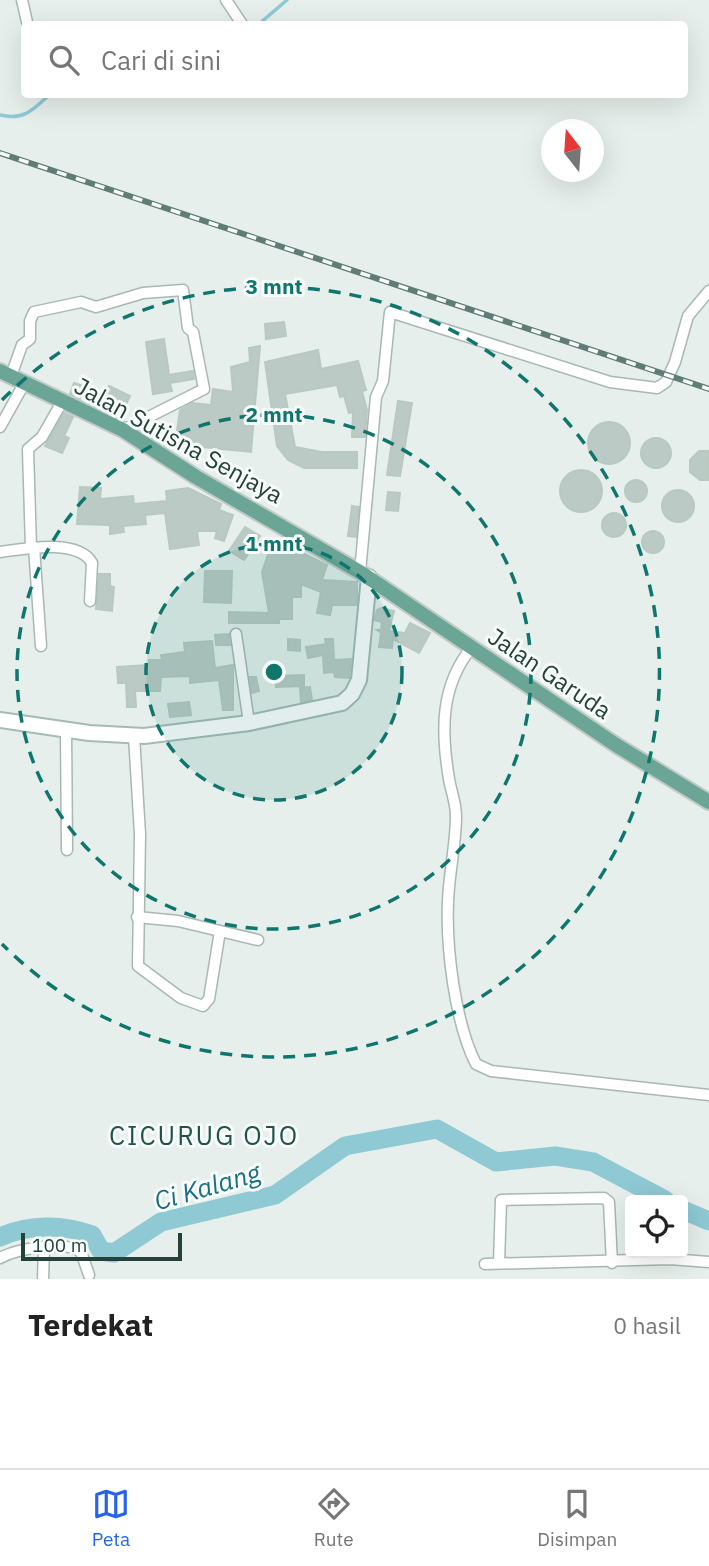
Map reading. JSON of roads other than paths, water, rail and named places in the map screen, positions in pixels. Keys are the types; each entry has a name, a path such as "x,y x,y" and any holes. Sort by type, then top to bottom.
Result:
{"main road":[{"name":"Jalan Sutisna Senjaya","path":"12,376 123,430 196,477 364,574"},
{"name":"Jalan Garuda","path":"364,574 616,745 709,802"},
{"path":"0,720 66,730 134,736 249,723 335,706 352,694 360,673 364,574"}],"street":[{"path":"22,0 27,21"},
{"path":"226,0 240,21"},
{"path":"0,427 22,345 30,340 30,321 34,312 81,302 96,307 143,293 183,290 188,328 193,332 204,389 123,430"},
{"path":"364,574 376,397 383,381 390,312 610,382 657,388 666,382 675,362 688,316 709,291"},
{"path":"41,646 32,547 28,449 45,433 64,400"},
{"path":"0,552 32,547 61,547 89,558 92,563 90,601"},
{"path":"236,634 249,723"},
{"path":"472,647 454,672 444,716 446,754 456,817 448,901 450,953 471,1054 477,1064 491,1071 709,1095"},
{"path":"66,730 67,850"},
{"path":"134,736 140,852 138,967 198,1007 206,1005 220,932"},
{"path":"137,918 177,921 258,940"},
{"path":"499,1263 501,1200 604,1198 610,1202 612,1263"},
{"path":"0,1258 17,1251 44,1249 53,1245 75,1248 84,1258 89,1275"},
{"path":"43,1279 44,1249"},
{"path":"485,1264 612,1263 653,1258"},
{"path":"682,1258 709,1262"}],"waterway":[{"path":"262,21 287,0"},
{"path":"0,115 22,115 45,98"},
{"name":"Ci Kalang","path":"0,1237 34,1228 58,1227 92,1235 101,1251 114,1253 161,1222 275,1195 345,1146 437,1129 496,1162 555,1156 593,1162 656,1195"},
{"name":"Ci Kalang","path":"688,1212 709,1221"}],"railway":[{"path":"0,153 709,389"}],"district":[{"name":"CICURUG OJO","path":"204,1135"}]}
